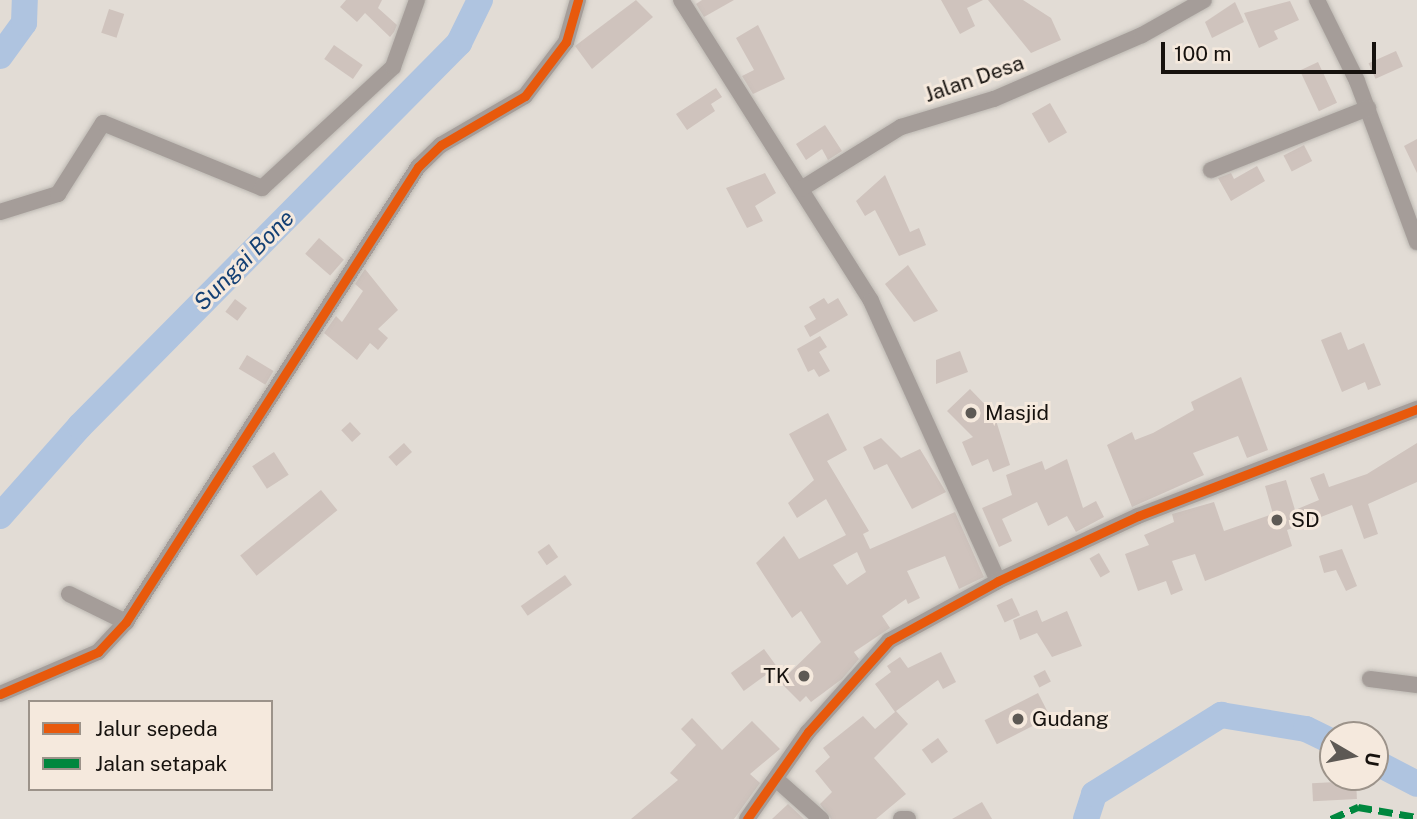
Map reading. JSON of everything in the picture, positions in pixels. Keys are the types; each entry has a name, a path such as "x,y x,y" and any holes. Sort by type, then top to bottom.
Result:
{"street":[{"path":"0,212 58,194 103,123 262,188 393,67 417,0"},
{"path":"0,694 98,652 126,622 418,167 441,145 525,96 566,42 578,0"},
{"path":"681,0 871,302 998,581"},
{"name":"Jalan Desa","path":"801,189 901,127 994,99 1142,35 1204,0"},
{"path":"1317,0 1368,108 1417,242"},
{"path":"1211,170 1368,108"},
{"path":"747,819 808,733 889,641 998,581 1138,516 1417,410"},
{"path":"69,594 126,622"},
{"path":"1370,679 1417,685"},
{"path":"777,780 821,819"},
{"path":"901,819 908,819"}],"building":[{"path":"346,0 382,0 378,8 397,25 394,32 390,37 365,13 357,22 340,7"},
{"path":"636,0 653,17 592,69 575,46"},
{"path":"702,0 734,0 704,17 696,4"},
{"path":"941,0 983,0 967,8 975,26 960,34"},
{"path":"988,0 1023,0 1051,18 1061,40 1031,53"},
{"path":"1290,1 1299,20 1274,31 1278,39 1259,48 1244,13"},
{"path":"1235,2 1244,22 1212,38 1205,22"},
{"path":"109,9 124,14 116,38 101,33"},
{"path":"758,25 785,79 753,94 742,76 754,70 736,38"},
{"path":"334,45 363,65 353,79 324,59"},
{"path":"1396,51 1403,67 1376,79 1369,63"},
{"path":"1318,62 1337,103 1319,111 1300,70"},
{"path":"716,88 722,97 711,104 715,111 687,130 676,114"},
{"path":"1050,103 1067,132 1049,143 1032,114"},
{"path":"825,125 842,151 828,160 822,149 806,160 796,144"},
{"path":"1417,139 1417,173 1404,146"},
{"path":"1304,145 1312,161 1292,171 1284,155"},
{"path":"1257,166 1265,181 1231,201 1218,178 1231,173 1234,179"},
{"path":"765,173 776,193 755,206 763,221 747,228 726,188"},
{"path":"885,175 910,232 919,228 926,245 899,256 875,210 865,216 856,201"},
{"path":"319,238 344,260 330,275 305,254"},
{"path":"908,265 938,311 914,322 885,284"},
{"path":"365,269 398,310 378,329 388,338 378,350 370,343 357,360 324,333 336,316 342,322 363,291 355,284"},
{"path":"824,298 828,304 838,298 848,315 810,337 804,326 816,319 809,307"},
{"path":"235,299 247,308 237,321 225,312"},
{"path":"1341,332 1348,350 1364,343 1381,385 1368,390 1365,382 1342,392 1321,340"},
{"path":"820,336 827,347 819,352 830,371 819,377 814,369 808,372 797,349"},
{"path":"960,351 968,372 936,384 936,360"},
{"path":"247,355 274,371 265,385 239,369"},
{"path":"1241,377 1268,450 1247,458 1238,436 1193,453 1204,475 1132,507 1107,445 1132,432 1135,440 1153,433 1194,410 1191,402"},
{"path":"970,389 994,414 1010,465 993,472 988,459 972,466 962,442 973,437 947,411"},
{"path":"828,413 847,450 827,461 869,531 863,534 870,549 955,512 984,577 959,589 945,556 907,571 920,598 908,604 906,599 882,616 890,628 854,652 859,659 842,679 811,702 806,696 800,702 780,682 821,642 801,611 792,618 756,563 784,536 799,559 846,535 826,499 797,518 788,503 814,480 789,434","holes":["857,552 866,572 847,585 833,565"]},
{"path":"350,422 361,434 352,442 341,430"},
{"path":"881,438 901,458 920,449 946,492 912,509 887,464 874,470 863,447"},
{"path":"404,443 412,452 396,466 388,457"},
{"path":"1417,443 1417,482 1368,504 1378,534 1364,539 1352,505 1287,530 1292,546 1205,581 1195,554 1172,561 1183,590 1171,595 1166,581 1138,591 1125,554 1149,545 1144,535 1174,522 1172,514 1214,502 1224,531 1273,514 1265,486 1286,480 1295,510 1319,500 1310,478 1324,473 1329,487 1367,474"},
{"path":"274,452 289,475 267,489 252,466"},
{"path":"1067,459 1083,508 1096,501 1104,517 1076,532 1067,516 1048,526 1037,502 1002,519 1012,541 999,547 982,508 1012,495 1006,475 1042,461 1045,470"},
{"path":"321,490 337,510 257,576 240,555"},
{"path":"549,544 558,557 547,565 538,552"},
{"path":"1342,549 1357,586 1346,591 1336,570 1324,573 1319,556"},
{"path":"1099,553 1110,572 1100,578 1089,558"},
{"path":"565,575 572,585 528,616 521,606"},
{"path":"1012,598 1020,615 1005,622 997,605"},
{"path":"1037,610 1042,622 1067,611 1082,646 1052,657 1037,633 1020,640 1013,620"},
{"path":"764,649 777,667 744,691 731,673"},
{"path":"941,652 956,682 943,689 938,680 896,711 908,724 874,758 906,794 876,819 831,819 820,804 832,792 815,771 830,757 823,748 863,716 875,729 895,712 875,684 891,672 887,666 900,657 908,668"},
{"path":"1045,670 1051,682 1039,687 1033,676"},
{"name":"Gudang","path":"1038,693 1050,717 997,744 985,720"},
{"path":"692,718 722,750 752,721 780,749 750,774 760,783 734,819 631,819 678,780 670,773 696,745 681,729"},
{"path":"938,738 948,752 932,764 922,750"},
{"path":"1312,783 1319,783 1319,791 1357,791 1357,799 1313,801"},
{"path":"982,802 992,819 952,819"},
{"path":"788,804 804,819 772,819"}],"waterway":[{"path":"0,56 24,23 25,0"},
{"name":"Sungai Bone","path":"0,516 80,426 459,43 480,0"},
{"path":"1086,819 1094,794 1221,715 1306,729 1319,735"},
{"path":"1389,769 1417,784"}],"marked path":[{"path":"1331,819 1358,807 1417,817"}],"cycle path":[{"path":"0,694 98,652 126,622 418,167 441,145 525,96 566,42 578,0"},
{"path":"747,819 808,732 889,641 998,581 1138,516 1417,409"}],"place":[{"name":"Masjid","path":"971,413"},
{"name":"SD","path":"1277,520"},
{"name":"TK","path":"804,676"},
{"name":"Gudang","path":"1018,719"}]}
